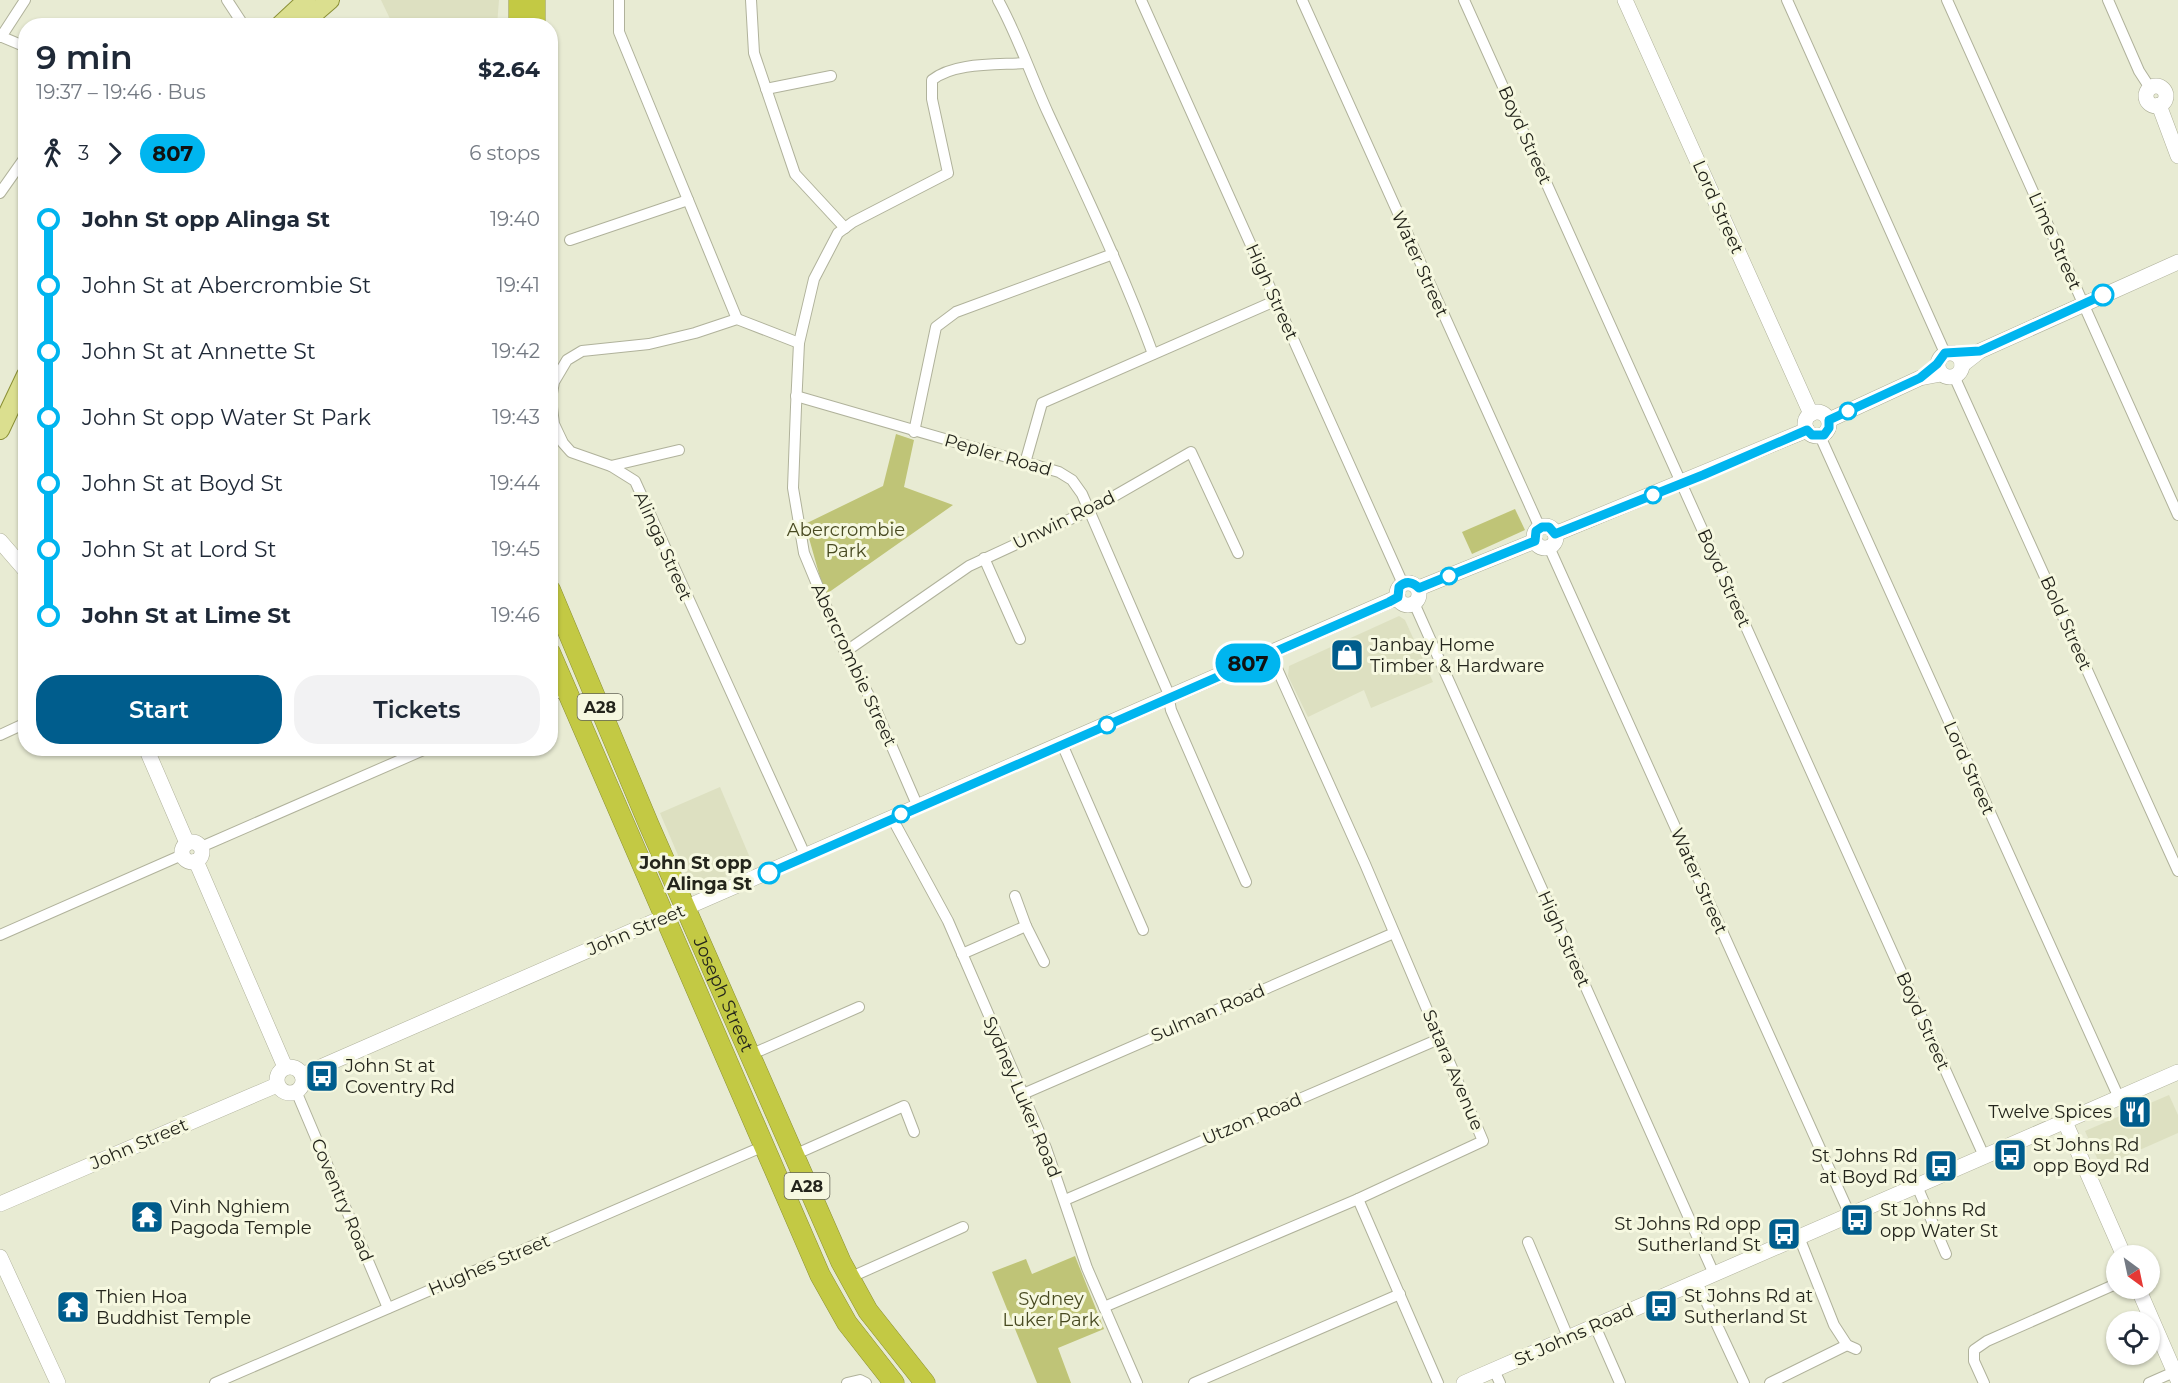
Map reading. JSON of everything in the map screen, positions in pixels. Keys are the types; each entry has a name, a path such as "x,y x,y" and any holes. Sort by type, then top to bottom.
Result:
{"highway":[{"path":"519,0 519,18"},
{"path":"535,0 535,18"},
{"name":"Joseph Street","path":"558,608 686,909 849,1278 874,1319 925,1383"},
{"name":"Joseph Street","path":"559,692 666,917 828,1292 847,1323 894,1383"}],"main road":[{"path":"288,18 307,0"},
{"path":"309,18 330,0"},
{"path":"0,430 18,392"}],"street":[{"path":"18,44 0,37 25,0"},
{"path":"227,0 239,18"},
{"path":"619,0 619,32 737,319 799,343"},
{"path":"751,0 754,53 795,174 845,228"},
{"path":"998,0 1113,254 1153,354"},
{"name":"High Street","path":"1141,0 1276,300 1400,590"},
{"name":"Water Street","path":"1302,0 1850,1215"},
{"name":"Boyd Street","path":"1464,0 1984,1156"},
{"name":"Lord Street","path":"1625,0 1811,414"},
{"name":"Bold Street","path":"1787,0 2178,871"},
{"name":"Lime Street","path":"1947,0 2178,514"},
{"path":"2108,0 2139,71 2150,88 2158,86 2168,95 2178,156"},
{"name":"Abercrombie Street","path":"918,807 873,703 845,652 811,573 798,530 793,488 799,343 814,279 838,233 948,173 932,99 932,80 941,73 958,69 1025,63"},
{"path":"766,89 831,76"},
{"path":"0,193 18,167"},
{"path":"570,240 688,200"},
{"path":"914,432 936,327 941,321 956,312 1113,254"},
{"path":"1829,420 2178,262"},
{"path":"1025,463 1042,403 1276,300"},
{"name":"Alinga Street","path":"558,375 567,360 582,351 649,344 695,333 737,319"},
{"name":"Pepler Road","path":"796,396 914,432 1059,472 1072,480 1090,510 1171,710 1246,882"},
{"path":"1419,588 1544,537 1829,428 1829,420 1823,413 1811,414 1805,423 1814,433"},
{"name":"Alinga Street","path":"558,432 571,452 611,466 634,481 806,856"},
{"name":"Lord Street","path":"1814,433 2119,1098"},
{"path":"611,466 679,450"},
{"name":"Unwin Road","path":"845,652 951,577 984,558 1090,510 1191,452 1238,553"},
{"path":"0,541 18,562"},
{"path":"984,558 1020,639"},
{"path":"1413,584 1419,588 1419,597 1414,603 1405,605 1400,590 1413,584"},
{"name":"John Street","path":"302,1075 1270,653 1400,590"},
{"name":"High Street","path":"1414,603 1714,1274"},
{"name":"Satara Avenue","path":"1104,1307 1358,1199 1483,1141 1270,653"},
{"path":"0,735 18,727"},
{"path":"1062,744 1143,930"},
{"path":"150,756 285,1067"},
{"path":"0,935 410,756"},
{"name":"Sydney Luker Road","path":"892,818 929,884 1023,1094 1104,1307 1137,1383"},
{"path":"1015,896 1026,926 1044,962"},
{"path":"962,954 1026,926"},
{"name":"Sulman Road","path":"1023,1094 1394,933"},
{"path":"750,1055 859,1007"},
{"name":"Utzon Road","path":"1065,1200 1440,1039"},
{"path":"285,1067 298,1070 302,1075 302,1086 296,1091 285,1092 278,1085 278,1074 285,1067"},
{"name":"St Johns Road","path":"1464,1383 1497,1376 1568,1337 2178,1072"},
{"name":"John Street","path":"0,1204 278,1085"},
{"name":"Coventry Road","path":"296,1091 388,1308"},
{"path":"794,1155 904,1106 914,1132"},
{"path":"2065,1122 2119,1245"},
{"name":"Hughes Street","path":"215,1383 764,1146"},
{"path":"1917,1186 1946,1254"},
{"path":"1358,1199 1438,1383"},
{"path":"849,1278 963,1227"},
{"path":"1770,1383 1852,1347 1834,1325 1798,1237"},
{"path":"1528,1242 1568,1337"},
{"path":"0,1257 58,1383"},
{"path":"1697,1282 1744,1383"},
{"path":"1984,1383 1974,1361 1974,1350 1987,1341 2106,1288"},
{"path":"1194,1383 1400,1294"},
{"path":"2143,1299 2176,1376 2149,1383"},
{"path":"1595,1326 1620,1383"},
{"path":"849,1382 860,1380 866,1383"}],"shaded area":[{"path":"381,0 499,0 498,18 390,18"},
{"path":"1399,616 1405,620 1433,682 1371,708 1364,690 1308,717 1288,676 1289,666"},
{"path":"720,787 753,865 702,887 689,881 660,813"},
{"path":"2169,1095 2178,1115 2178,1133 2101,1167 2085,1131"}],"green space":[{"name":"Abercrombie Park","path":"896,434 914,440 904,487 953,505 825,595 805,524 883,486"},
{"path":"1515,509 1525,530 1472,554 1462,532"},
{"name":"Sydney Luker Park","path":"1075,1256 1104,1329 1058,1348 1071,1383 1037,1383 992,1272 1026,1259 1032,1274"}],"bus line":[{"name":"807","path":"769,873 840,840 1389,602 1398,597 1397,591 1402,584 1409,582 1419,588 1535,541 1536,531 1542,527 1549,527 1555,534 1746,458 1807,430 1812,435 1824,435 1829,428 1829,420 1920,378 1937,364 1945,353 1980,351 2103,295"}],"place":[{"name":"Janbay Home Timber & Hardware","path":"1347,655"},
{"name":"John St opp Alinga St","path":"769,873"},
{"name":"John St at Coventry Rd","path":"322,1076"},
{"name":"Twelve Spices","path":"2135,1112"},
{"name":"St Johns Rd opp Boyd Rd","path":"2010,1155"},
{"name":"St Johns Rd at Boyd Rd","path":"1941,1166"},
{"name":"Vinh Nghiem Pagoda Temple","path":"147,1217"},
{"name":"St Johns Rd opp Water St","path":"1857,1220"},
{"name":"St Johns Rd opp Sutherland St","path":"1784,1234"},
{"name":"St Johns Rd at Sutherland St","path":"1661,1306"},
{"name":"Thien Hoa Buddhist Temple","path":"73,1307"}]}
